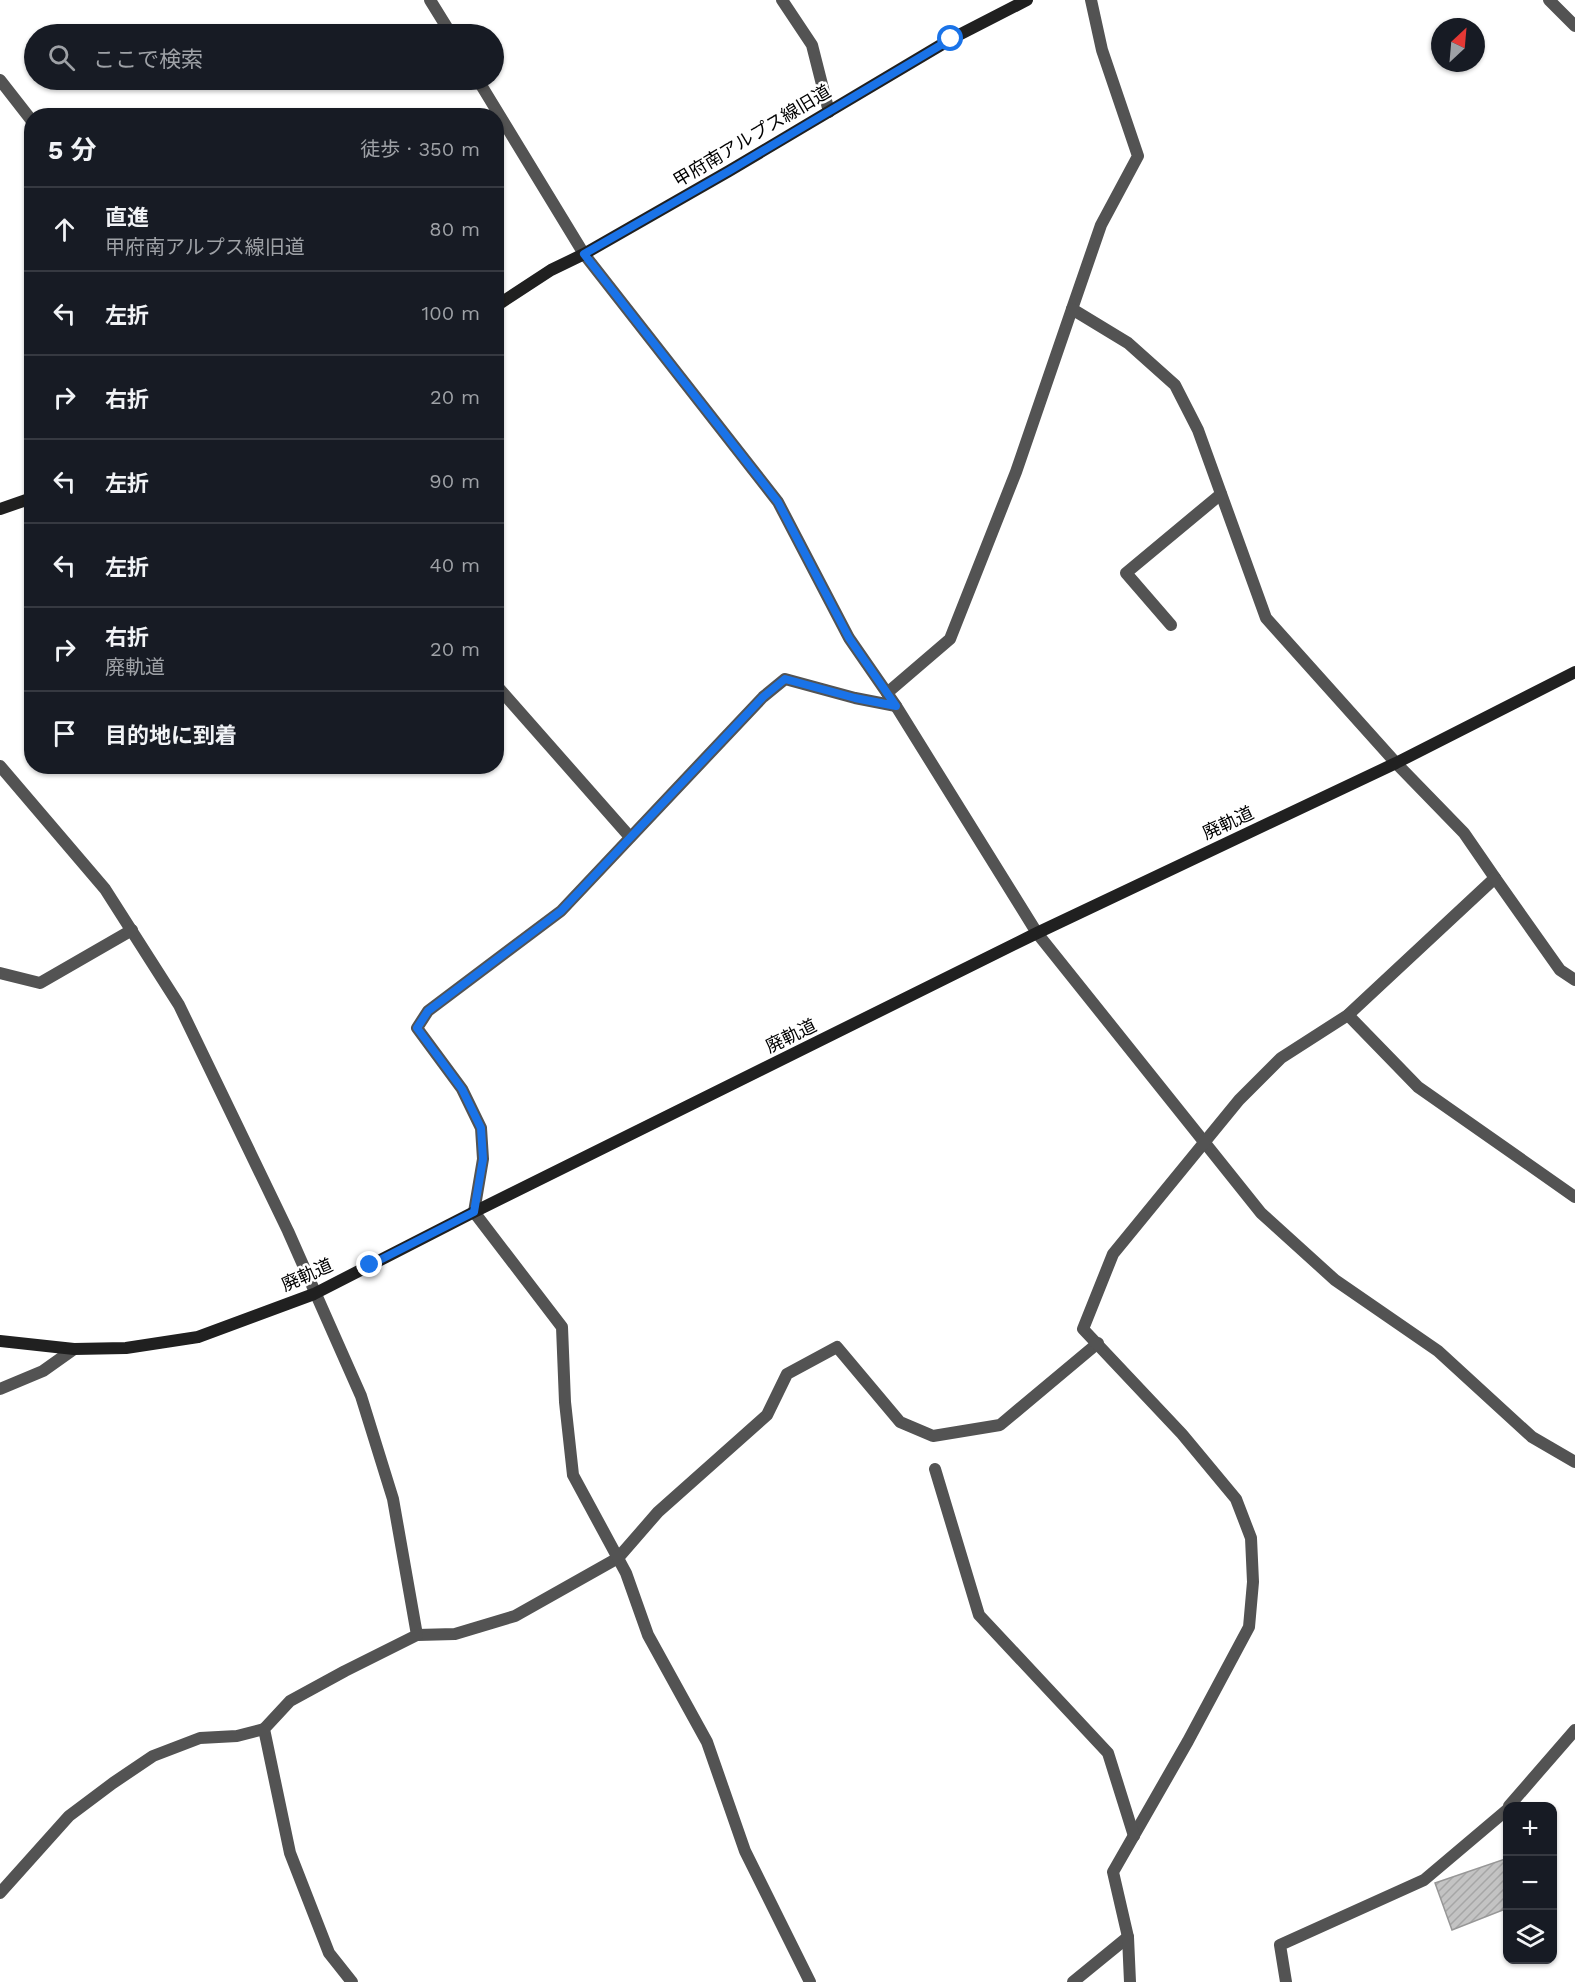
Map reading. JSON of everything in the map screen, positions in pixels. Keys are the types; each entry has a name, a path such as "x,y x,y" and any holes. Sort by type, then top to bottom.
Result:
{"street":[{"path":"429,0 445,24"},
{"path":"782,0 812,45 829,112"},
{"name":"甲府南アルプス線旧道","path":"504,301 551,270 584,254 729,171 951,39 1027,0"},
{"path":"887,693 950,639 1016,471 1101,225 1138,156 1102,50 1091,0"},
{"path":"1549,0 1575,26"},
{"path":"0,80 24,111"},
{"path":"484,90 495,108"},
{"path":"504,123 584,254 778,502 849,638 896,706 1037,933 1203,1141 1261,1213 1335,1280 1438,1351 1532,1437 1575,1462"},
{"path":"1072,309 1128,343 1175,385 1198,430 1266,618 1396,764 1464,833 1560,970 1575,980"},
{"path":"1171,625 1126,573 1221,494"},
{"path":"0,509 24,501"},
{"name":"廃軌道","path":"0,1341 74,1349 126,1348 198,1337 314,1294 474,1212 1037,933 1396,764 1575,672"},
{"path":"810,1982 745,1851 707,1742 648,1635 626,1573 573,1475 565,1402 562,1327 474,1212 483,1159 481,1128 462,1089 417,1028 428,1011 561,911 763,697 785,679 855,698 896,706"},
{"path":"504,694 630,837"},
{"path":"0,766 105,889 179,1005 288,1231 361,1396 393,1499 417,1635"},
{"path":"1130,1982 1128,1937 1113,1872 1188,1741 1249,1627 1253,1582 1251,1538 1236,1499 1182,1434 1083,1329 1113,1254 1203,1141 1239,1100 1281,1058 1348,1015 1495,878"},
{"path":"0,973 40,983 132,930"},
{"path":"1348,1015 1418,1087 1575,1197"},
{"path":"0,1893 69,1816 153,1756 200,1738 237,1736 264,1729 290,1701 417,1635 454,1634 515,1616 618,1558 658,1512 768,1415 787,1374 837,1347 900,1422 933,1436 1000,1425 1098,1343"},
{"path":"0,1389 43,1371 74,1349"},
{"path":"935,1469 979,1615 1108,1753 1134,1836"},
{"path":"264,1729 290,1853 329,1953 352,1982"},
{"path":"1513,1802 1575,1730"},
{"path":"1286,1982 1280,1945 1424,1880 1503,1812"},
{"path":"1073,1982 1128,1937"}],"building":[{"path":"1503,1860 1503,1910 1452,1930 1435,1883"}],"route":[{"path":"370,1265 474,1212 483,1159 481,1128 462,1089 417,1028 428,1011 561,911 763,697 785,679 855,698 896,706 849,638 778,502 584,254 951,39"}]}
